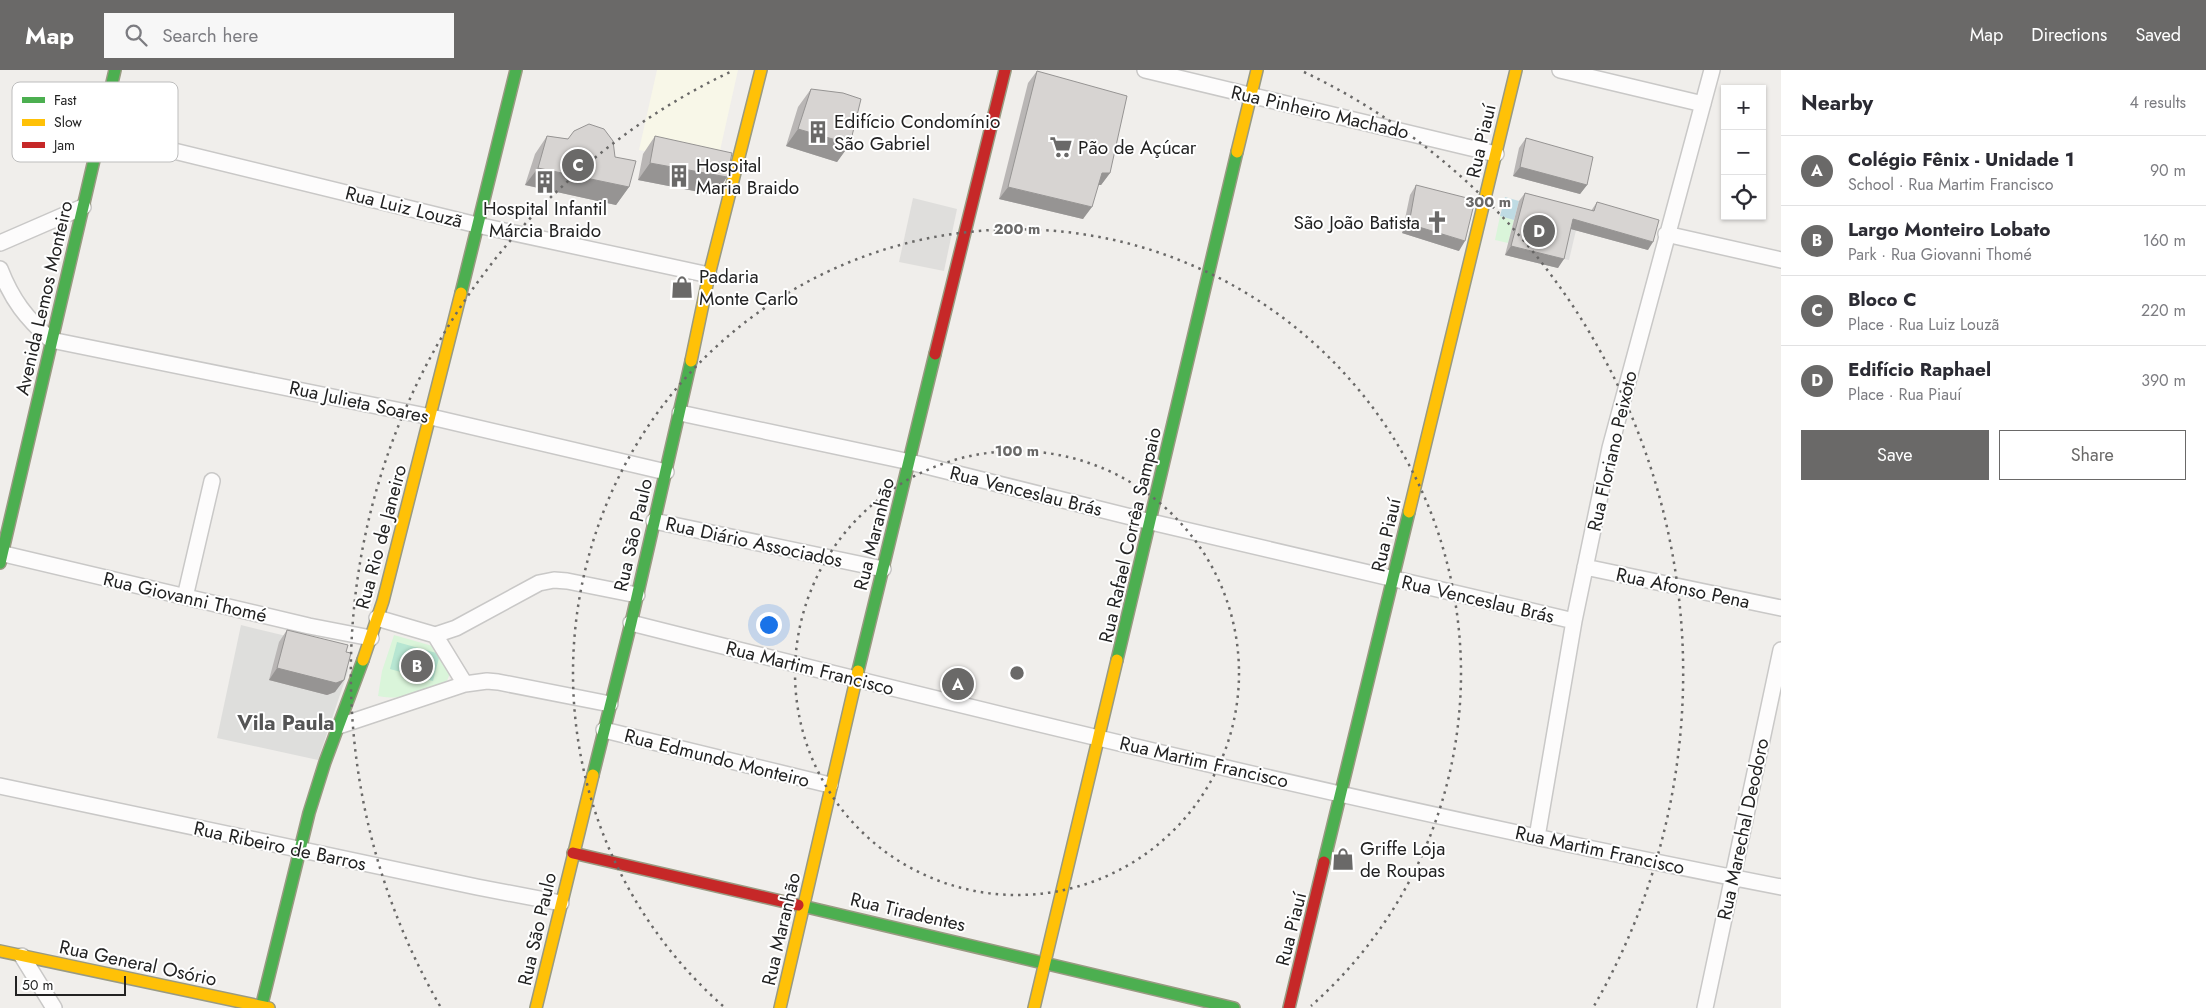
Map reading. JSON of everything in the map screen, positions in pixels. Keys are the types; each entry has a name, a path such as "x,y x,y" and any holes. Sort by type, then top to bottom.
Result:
{"street":[{"name":"Rua Rio de Janeiro","path":"264,1007 299,850 316,786 378,618 431,416 516,70"},
{"name":"Rua São Paulo","path":"536,1008 631,623 680,413 709,275 761,70"},
{"name":"Rua Maranhão","path":"780,1008 830,785 1005,70"},
{"name":"Rua Pinheiro Machado","path":"1144,70 1496,154"},
{"name":"Rua Rafael Corrêa Sampaio","path":"1034,1008 1100,738 1257,70"},
{"name":"Rua Piauí","path":"1290,1008 1516,70"},
{"path":"1560,70 1703,104"},
{"name":"Rua Floriano Peixoto","path":"1536,838 1574,621 1610,448 1666,234 1712,70"},
{"name":"Rua Luiz Louzã","path":"178,152 478,225 709,275"},
{"name":"Avenida Lemos Monteiro","path":"1,556 93,162"},
{"path":"0,243 83,207"},
{"path":"1666,234 1781,260"},
{"path":"0,269 9,292 22,311 51,340"},
{"name":"Rua Julieta Soares","path":"51,340 431,416 666,472"},
{"name":"Rua Venceslau Brás","path":"680,413 910,462 1151,522 1574,621"},
{"path":"185,597 212,481"},
{"name":"Rua Diário Associados","path":"654,521 883,569"},
{"name":"Rua Giovanni Thomé","path":"1,556 371,638"},
{"name":"Rua Afonso Pena","path":"1585,567 1781,608"},
{"path":"378,618 435,636 456,628 539,583 554,580 567,581 637,595"},
{"name":"Rua Martim Francisco","path":"631,623 857,680 1342,794 1536,838 1781,887"},
{"path":"435,636 465,684"},
{"name":"Rua Marechal Deodoro","path":"1705,1008 1781,650"},
{"path":"339,726 465,684 487,681 610,704"},
{"name":"Rua Edmundo Monteiro","path":"604,730 830,785"},
{"name":"Rua Ribeiro de Barros","path":"0,786 299,850 561,903"},
{"name":"Rua Tiradentes","path":"573,853 1045,962 1234,1008"},
{"name":"Rua General Osório","path":"0,951 264,1007"},
{"path":"22,956 54,1008"}],"shaded area":[{"path":"657,70 738,70 717,164 639,150"},
{"path":"913,198 957,209 944,271 899,262"},
{"path":"1570,206 1581,209 1569,260 1558,258"},
{"path":"241,625 332,647 346,662 348,671 318,760 217,738"}],"green space":[{"path":"1500,216 1514,220 1508,243 1495,240"},
{"path":"394,635 436,647 451,671 446,683 405,697 378,696 382,671"},
{"path":"397,642 440,654 433,681 390,669"}],"water":[{"path":"1505,197 1519,201 1514,220 1500,216"}],"building":[{"name":"Pão de Açúcar","path":"1037,71 1127,96 1110,173 1102,173 1092,207 1008,187"},
{"path":"811,89 843,93 861,99 850,144 798,129"},
{"path":"589,124 604,129 613,141 615,157 636,161 629,187 538,168 547,136 568,139 574,131"},
{"path":"655,136 732,153 727,177 650,163"},
{"path":"1526,138 1593,157 1587,185 1520,167"},
{"name":"São João Batista","path":"1416,185 1475,200 1465,241 1409,224"},
{"path":"1525,193 1594,211 1597,202 1659,220 1653,242 1573,219 1564,259 1511,246"},
{"path":"287,630 348,645 346,652 351,653 344,680 336,683 277,668"}],"traffic: fast":[{"path":"112,82 115,70"},
{"path":"461,293 516,70"},
{"path":"1117,660 1237,152"},
{"path":"0,563 94,162"},
{"path":"858,671 935,354"},
{"path":"593,775 631,623 691,361"},
{"path":"1324,862 1409,512"},
{"path":"261,1008 309,813 325,762 363,660"},
{"path":"798,905 1234,1008"}],"traffic: slow":[{"path":"691,361 709,275 761,70"},
{"path":"1237,152 1257,70"},
{"path":"1409,512 1516,70"},
{"path":"363,660 383,601 461,293"},
{"path":"1034,1008 1117,660"},
{"path":"780,1008 858,671"},
{"path":"536,1008 593,775"},
{"path":"0,951 269,1008"}],"traffic: jam":[{"path":"935,354 1005,70"},
{"path":"573,853 798,905"},
{"path":"1289,1008 1324,862"}],"place":[{"name":"Edifício Condomínio São Gabriel","path":"818,132"},
{"name":"Pão de Açúcar","path":"1061,147"},
{"name":"Bloco C","path":"578,165"},
{"name":"Hospital Maria Braido","path":"679,176"},
{"name":"Hospital Infantil Márcia Braido","path":"545,182"},
{"name":"São João Batista","path":"1437,222"},
{"name":"Edifício Raphael","path":"1539,231"},
{"name":"Padaria Monte Carlo","path":"682,287"},
{"name":"Largo Monteiro Lobato","path":"417,666"},
{"name":"Colégio Fênix - Unidade 1","path":"958,684"},
{"name":"Griffe Loja de Roupas","path":"1343,859"}],"district":[{"name":"Vila Paula","path":"286,723"}]}
